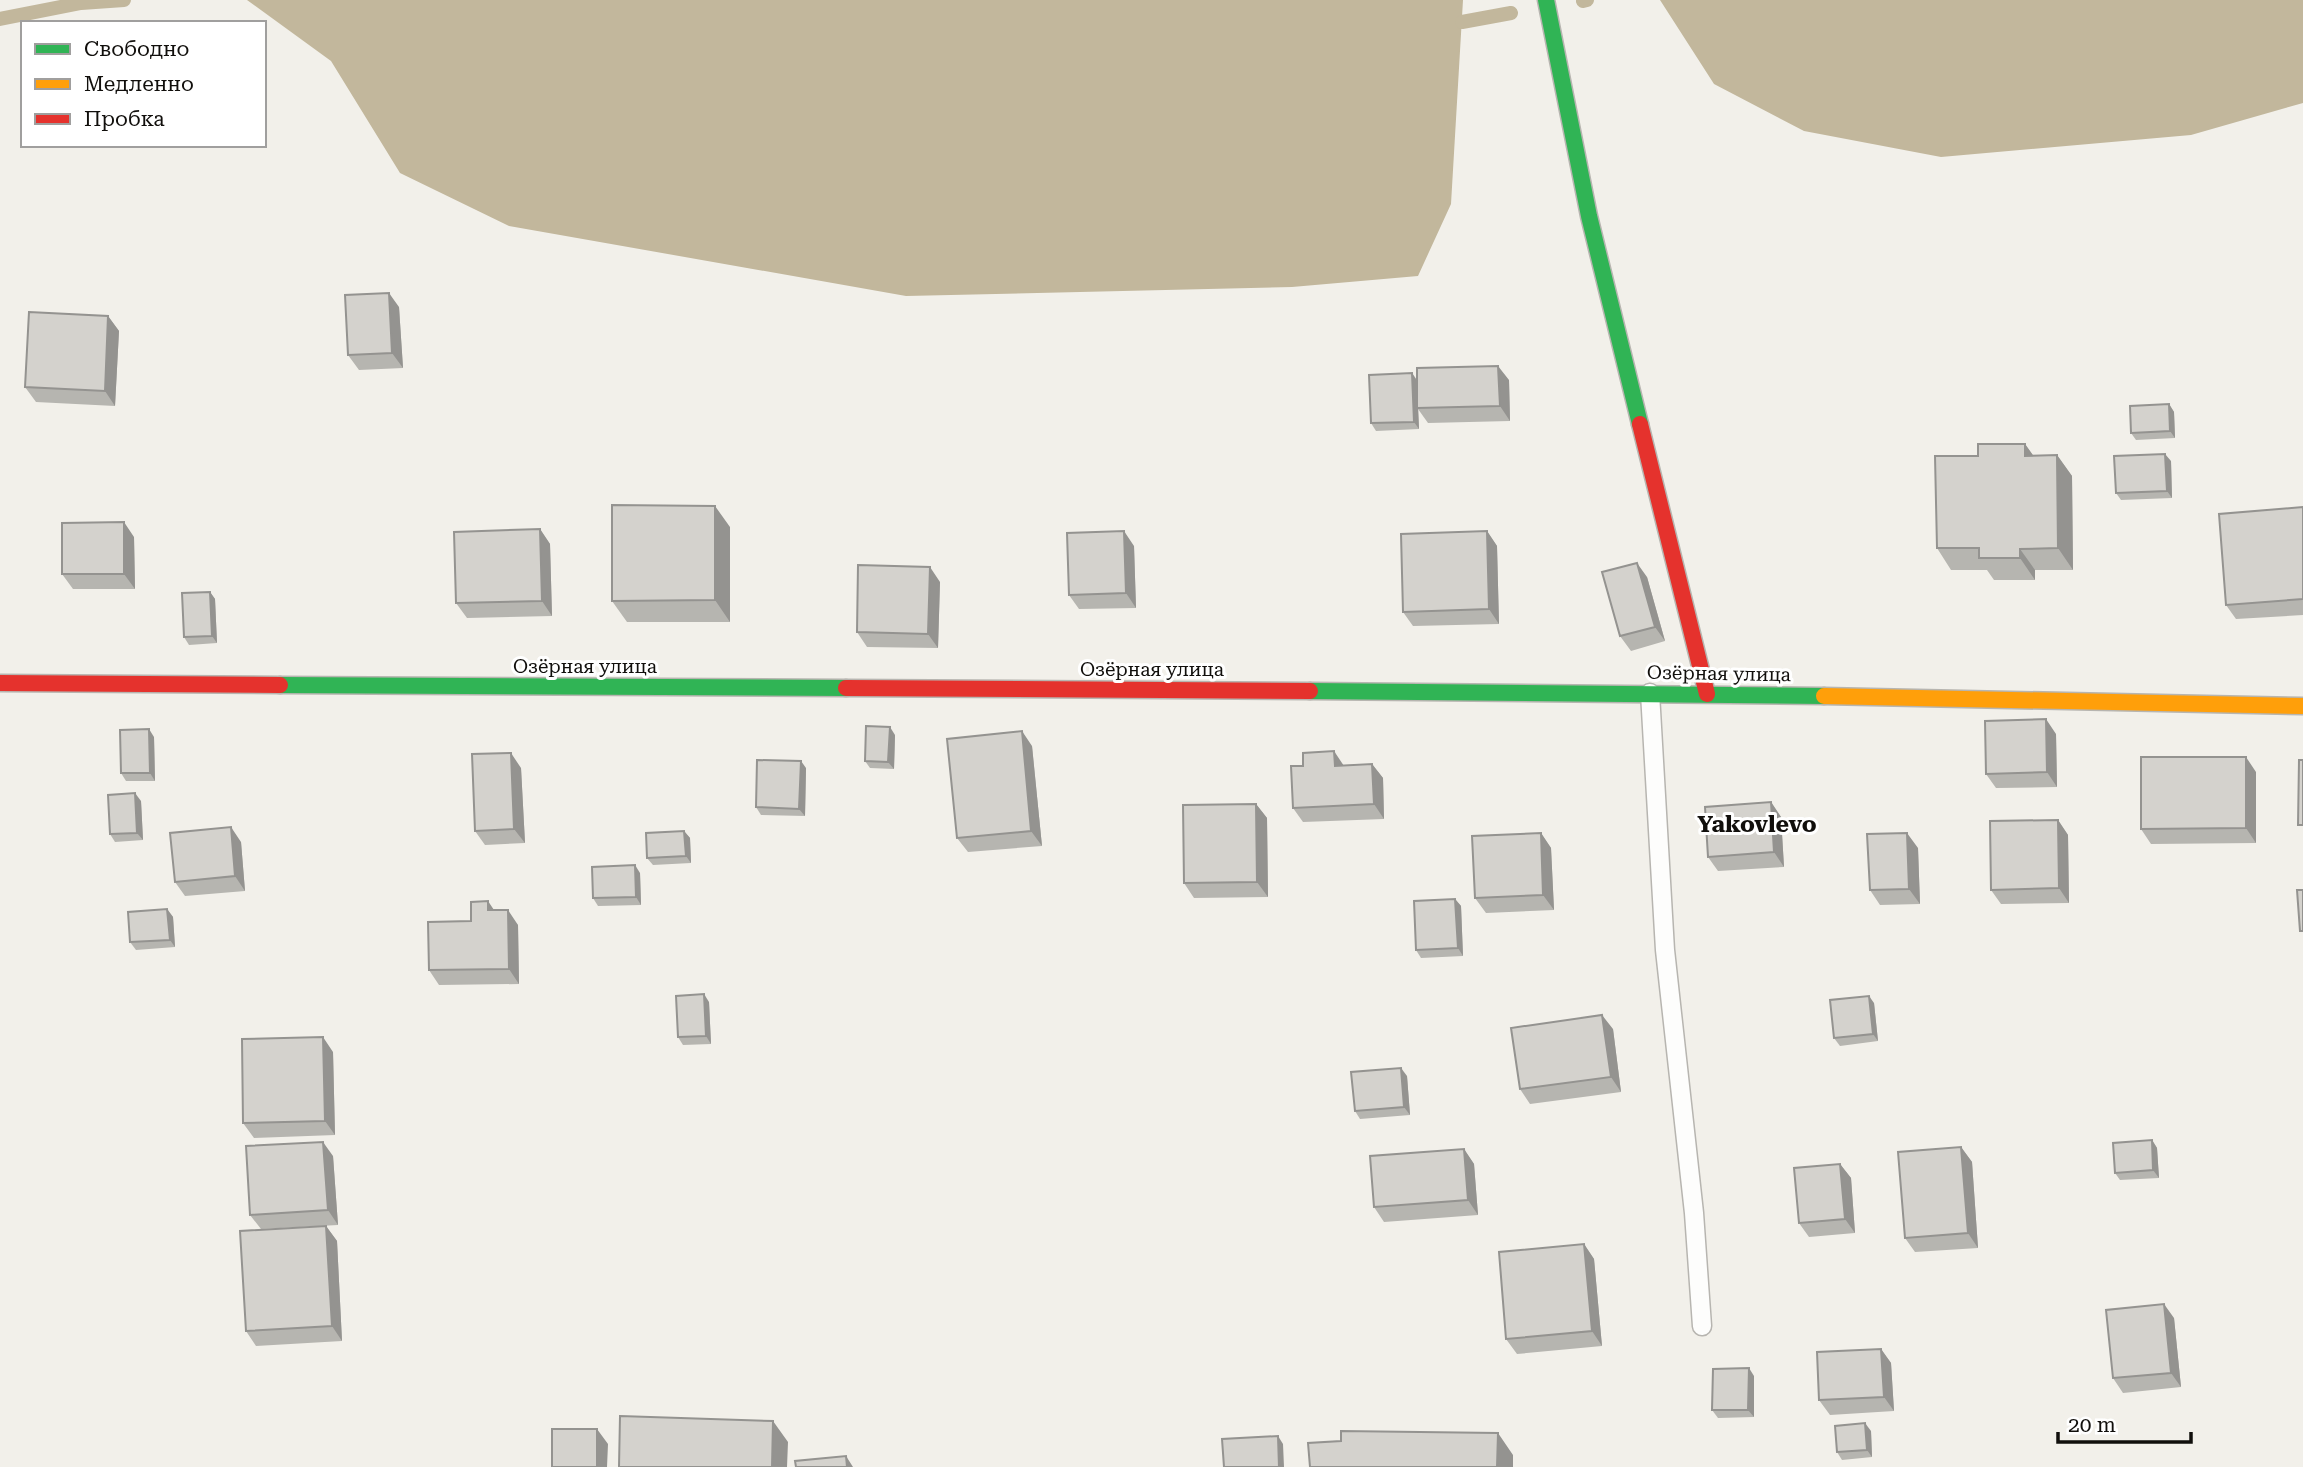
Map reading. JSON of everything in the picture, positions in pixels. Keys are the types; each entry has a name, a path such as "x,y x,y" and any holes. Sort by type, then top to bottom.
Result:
{"street":[{"path":"1546,0 1589,216 1707,694"},
{"name":"Озёрная улица","path":"0,683 1650,693 2303,706"}],"lane":[{"path":"1650,693 1665,950 1694,1213 1702,1326"}],"shaded area":[{"path":"247,0 1463,0 1451,204 1418,276 1292,287 906,296 509,226 400,173 331,61"},
{"path":"1660,0 2303,0 2303,103 2191,135 1941,157 1804,131 1714,84"}],"building":[{"path":"389,293 392,353 348,355 345,295"},
{"path":"29,312 108,316 105,391 25,387"},
{"path":"1498,366 1500,406 1417,408 1417,368"},
{"path":"1412,373 1414,422 1371,423 1369,375"},
{"path":"2169,404 2170,431 2131,433 2130,406"},
{"path":"1978,444 2025,444 2025,456 2057,455 2058,548 2020,549 2020,558 1979,558 1979,548 1937,548 1935,456 1978,456"},
{"path":"2165,454 2167,491 2116,493 2114,456"},
{"path":"612,505 715,506 715,600 612,601"},
{"path":"2303,507 2303,599 2226,605 2219,514"},
{"path":"124,522 124,574 62,574 62,523"},
{"path":"540,529 542,601 456,603 454,532"},
{"path":"1124,531 1126,593 1069,595 1067,533"},
{"path":"1487,531 1489,609 1403,612 1401,534"},
{"path":"1637,563 1655,627 1620,636 1602,572"},
{"path":"858,565 930,567 928,634 857,632"},
{"path":"210,592 212,636 184,637 182,593"},
{"path":"2046,719 2047,772 1986,774 1985,721"},
{"path":"866,726 890,727 888,762 865,761"},
{"path":"149,729 150,773 121,773 120,730"},
{"path":"1022,731 1031,831 957,838 947,739"},
{"path":"1334,751 1335,766 1372,764 1374,804 1293,808 1291,766 1303,766 1303,753"},
{"path":"511,753 514,829 475,831 472,754"},
{"path":"2141,757 2246,757 2246,828 2141,829"},
{"path":"757,760 801,761 799,809 756,807"},
{"path":"2299,760 2303,760 2303,825 2298,825"},
{"path":"135,793 137,833 110,834 108,795"},
{"path":"1771,802 1774,852 1708,857 1705,807"},
{"path":"1256,804 1257,882 1184,883 1183,805"},
{"path":"2058,820 2059,888 1991,890 1990,821"},
{"path":"231,827 235,876 175,882 170,833"},
{"path":"684,831 686,856 647,858 646,833"},
{"path":"1541,833 1543,895 1475,898 1472,836"},
{"path":"1907,833 1909,889 1870,890 1867,834"},
{"path":"635,865 636,897 593,898 592,867"},
{"path":"2297,890 2303,890 2303,931 2300,931"},
{"path":"1455,899 1458,948 1416,950 1414,901"},
{"path":"488,901 488,910 508,910 509,969 429,970 428,922 471,921 471,902"},
{"path":"167,909 170,940 130,942 128,912"},
{"path":"704,994 706,1036 678,1037 676,996"},
{"path":"1869,996 1873,1034 1834,1038 1830,1000"},
{"path":"1602,1015 1611,1077 1520,1089 1511,1028"},
{"path":"323,1037 325,1121 243,1123 242,1039"},
{"path":"1401,1068 1404,1107 1355,1111 1351,1072"},
{"path":"2152,1140 2153,1170 2115,1173 2113,1143"},
{"path":"323,1142 328,1210 250,1215 246,1146"},
{"path":"1961,1147 1968,1233 1905,1238 1898,1152"},
{"path":"1464,1149 1468,1200 1374,1207 1370,1156"},
{"path":"1840,1164 1845,1219 1799,1223 1794,1168"},
{"path":"326,1226 332,1326 246,1331 240,1231"},
{"path":"1584,1244 1592,1331 1506,1339 1499,1252"},
{"path":"2164,1304 2171,1373 2113,1378 2106,1310"},
{"path":"1881,1349 1884,1397 1819,1400 1817,1352"},
{"path":"1749,1368 1748,1410 1712,1410 1713,1369"},
{"path":"620,1416 773,1421 772,1467 619,1467"},
{"path":"1865,1423 1867,1450 1837,1452 1835,1426"},
{"path":"552,1429 597,1429 597,1467 552,1467"},
{"path":"1341,1431 1498,1433 1497,1467 1310,1467 1308,1443 1341,1441"},
{"path":"1278,1436 1279,1467 1224,1467 1222,1439"},
{"path":"846,1456 847,1467 796,1467 795,1461"}],"waterway":[{"path":"0,19 81,3 124,0"},
{"path":"1583,1 1587,0"},
{"path":"1462,22 1511,13"}],"traffic: fast":[{"path":"1546,0 1589,216 1640,424"},
{"path":"280,685 846,688"},
{"path":"1310,691 1824,696"}],"traffic: slow":[{"path":"1824,696 2303,706"}],"traffic: jam":[{"path":"1640,424 1707,694"},
{"path":"0,683 280,685"},
{"path":"846,688 1310,691"}],"district":[{"name":"Yakovlevo","path":"1757,824"}]}
